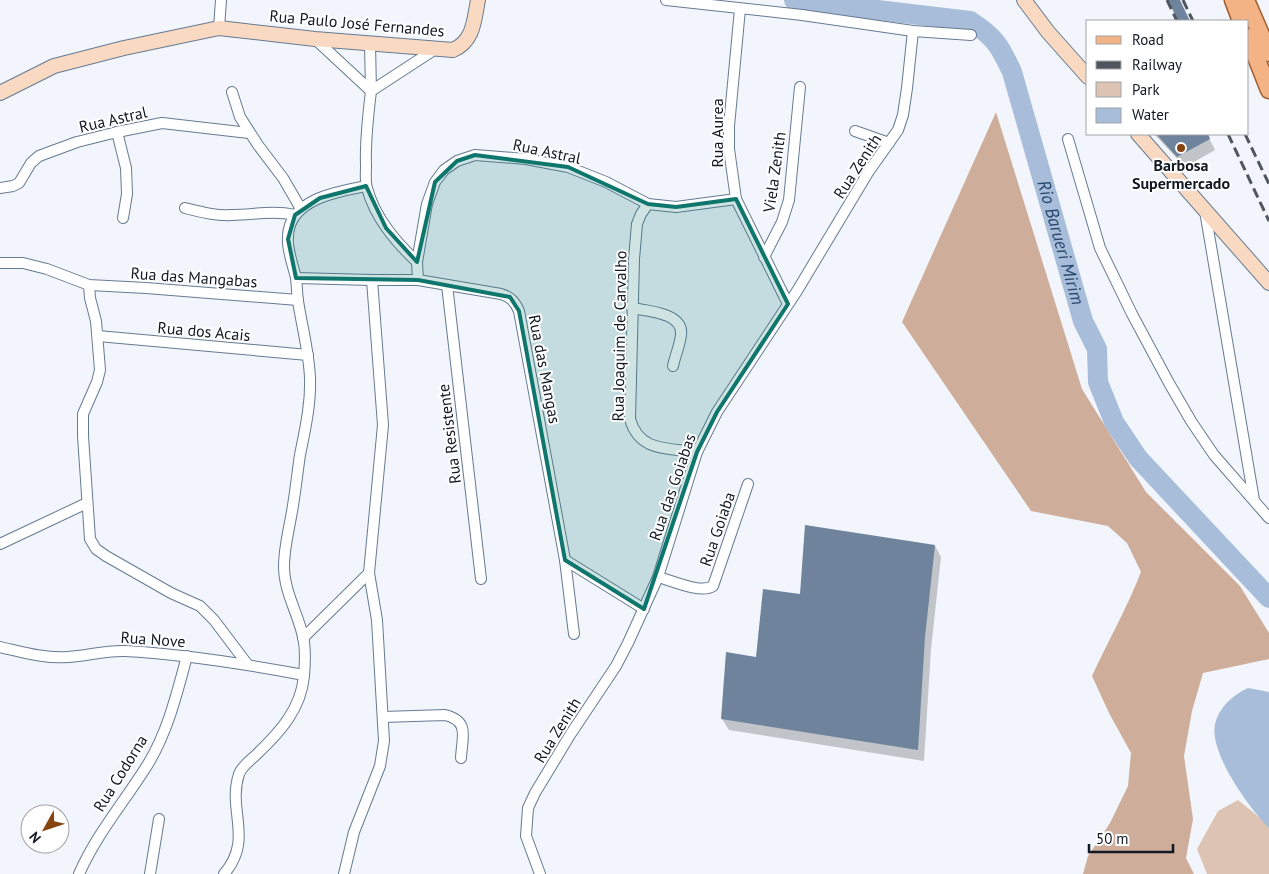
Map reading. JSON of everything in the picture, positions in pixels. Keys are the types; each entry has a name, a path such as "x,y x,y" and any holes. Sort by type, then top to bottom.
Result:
{"main road":[{"name":"Rua Paulo José Fernandes","path":"0,93 54,66 124,48 219,28 315,39 453,50 462,46 468,40 478,0"},
{"path":"1024,0 1048,32 1086,76"},
{"path":"1233,0 1241,20"},
{"path":"1246,0 1269,53"},
{"path":"1249,40 1269,90"},
{"path":"1139,135 1269,283"}],"street":[{"path":"219,28 221,0"},
{"path":"666,0 802,15 913,31 971,35"},
{"name":"Rua Aurea","path":"740,9 729,126 729,149 736,199 788,304"},
{"name":"Rua Zenith","path":"788,304 869,171 898,130 908,88 913,31"},
{"path":"315,39 371,91"},
{"path":"370,44 371,91 366,126 366,186 371,201 386,228 400,246 417,262"},
{"path":"371,91 437,48"},
{"name":"Viela Zenith","path":"764,257 782,222 789,200 800,87"},
{"path":"232,92 240,117 283,178 298,212"},
{"name":"Rua Astral","path":"0,188 14,186 18,183 31,163 40,156 77,142 117,132 162,124 250,133"},
{"path":"855,131 889,143"},
{"path":"117,132 126,168 127,194 123,218"},
{"path":"1068,139 1100,248 1132,314 1191,421 1214,455 1269,518"},
{"name":"Rua Astral","path":"418,280 417,262 428,204 435,182 444,170 456,161 475,155 526,159 568,167 606,182 648,204 676,207 696,206 736,199"},
{"path":"224,874 234,859 239,843 236,794 240,771 275,736 291,716 298,702 304,675 304,638 286,585 284,567 285,542 291,518 309,400 310,379 296,278 290,257 288,239 290,226 298,212 320,198 366,186"},
{"name":"Rua Joaquim de Carvalho","path":"648,204 637,224 634,259 630,419 633,430 639,438 648,444 697,452"},
{"path":"185,208 214,215 232,216 298,212"},
{"path":"1205,208 1254,502"},
{"name":"Rua das Mangabas","path":"0,264 23,263 88,285 298,300"},
{"name":"Rua das Mangas","path":"296,278 418,280 510,297 519,311 565,560 574,634"},
{"path":"344,874 354,832 380,766 384,741 377,620 369,573 383,426 372,280"},
{"path":"88,285 98,336 100,370 84,414 83,436 90,539 96,549 106,556 171,593 200,606 214,620 248,665"},
{"name":"Rua Resistente","path":"447,285 481,579"},
{"name":"Rua das Goiabas","path":"644,609 658,577 697,452 717,412 788,304"},
{"path":"632,308 671,316 678,322 682,334 672,366"},
{"name":"Rua dos Acais","path":"98,336 308,355"},
{"name":"Rua Goiaba","path":"658,577 700,590 713,586 748,484"},
{"path":"0,544 87,503"},
{"path":"565,560 644,609"},
{"path":"304,638 369,573"},
{"name":"Rua Zenith","path":"540,874 526,836 528,808 570,735 616,666 644,609"},
{"name":"Rua Nove","path":"0,647 68,657 117,651 187,656 304,675"},
{"name":"Rua Codorna","path":"79,874 107,823 148,763 172,710 187,656"},
{"path":"383,717 445,715 455,718 463,727 461,758"},
{"path":"150,874 159,819"}],"highlighted area":[{"path":"475,155 568,167 648,204 676,207 736,199 788,304 717,412 697,452 644,609 565,560 519,311 510,297 418,280 296,278 288,239 295,215 320,198 366,186 386,228 417,262 435,182 457,161"}],"green space":[{"path":"1238,800 1269,825 1269,874 1207,874 1197,849 1218,811"}],"shaded area":[{"path":"996,112 1082,389 1146,492 1240,586 1269,633 1269,659 1203,673 1192,711 1184,756 1193,819 1186,858 1194,874 1083,874 1088,856 1110,823 1128,786 1131,753 1109,713 1092,676 1130,599 1141,572 1127,543 1108,526 1031,511 902,322"}],"water":[{"path":"1248,688 1269,692 1269,828 1251,807 1232,779 1218,750 1215,736 1215,724 1223,707 1237,694"}],"building":[{"path":"1168,0 1180,0 1190,20 1178,20"},
{"name":"Barbosa Supermercado","path":"1157,135 1208,135 1210,139 1177,157"},
{"path":"805,525 935,545 925,637 918,750 721,719 726,652 756,657 763,589 800,594"}],"waterway":[{"name":"Rio Barueri Mirim","path":"794,0 970,21 996,43 1012,72 1083,321 1097,349 1098,382 1114,422 1138,458 1269,598"}],"railway":[{"path":"1167,0 1177,20"},
{"path":"1183,0 1193,20"},
{"path":"1228,135 1269,221"},
{"path":"1245,135 1269,184"}],"place":[{"name":"Barbosa Supermercado","path":"1181,148"}]}
